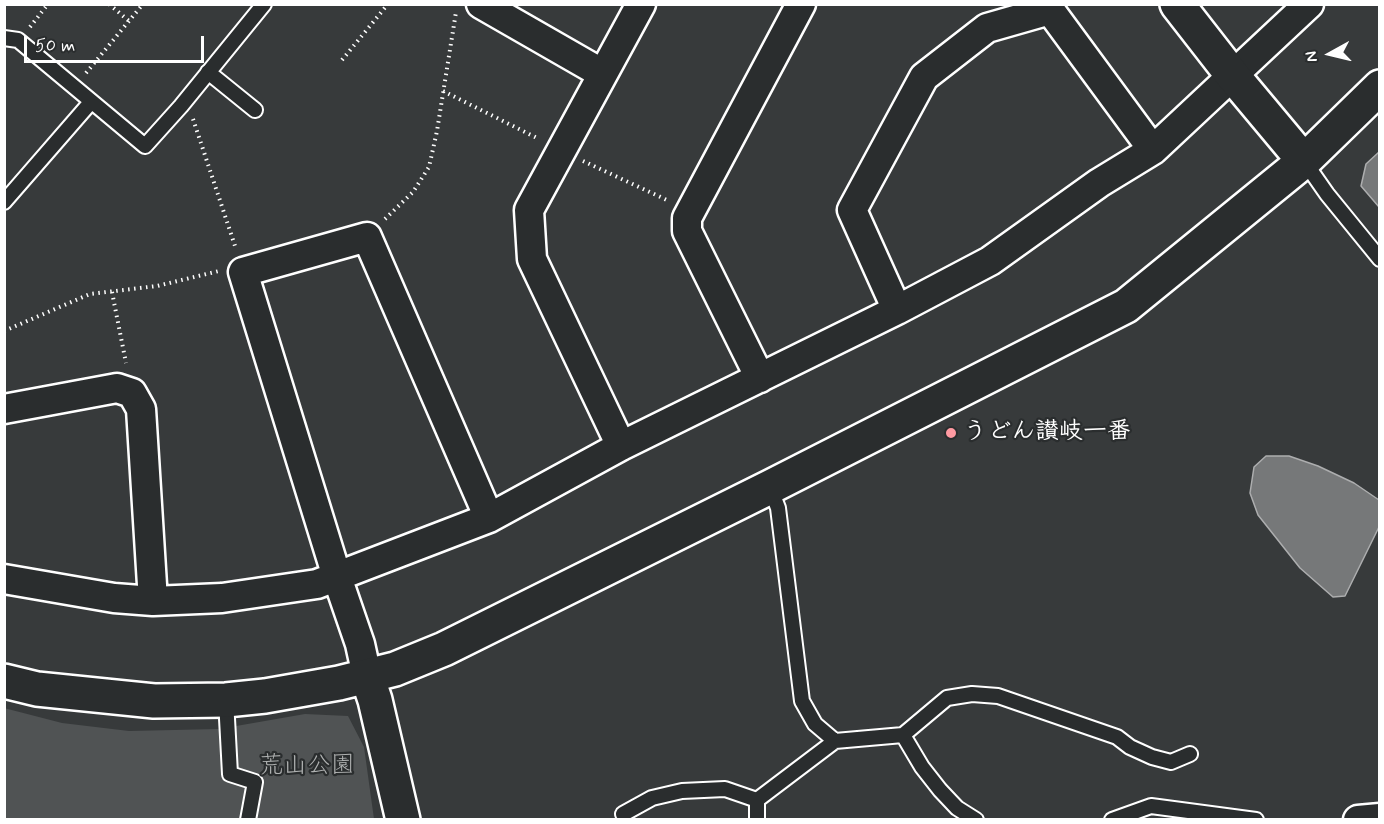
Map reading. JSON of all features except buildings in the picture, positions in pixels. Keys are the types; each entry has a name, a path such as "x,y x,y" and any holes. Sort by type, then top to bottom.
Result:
{"street":[{"path":"481,4 603,74"},
{"path":"621,446 532,259 529,210 640,4"},
{"path":"760,378 687,231 687,218 801,4"},
{"path":"1177,4 1304,161"},
{"path":"4,579 114,598 153,601 222,598 317,584 489,518 621,446 897,310 990,261 1099,183 1153,150 1309,4"},
{"path":"897,310 852,210 924,77 987,28 1050,10 1153,150"},
{"path":"4,681 37,689 154,701 226,700 265,696 339,683 395,669 444,649 1126,306 1304,161 1380,87"},
{"path":"403,819 360,644 337,577 242,269 367,237 489,518"},
{"path":"4,409 117,388 132,393 141,409 153,601"},
{"path":"1358,819 1380,818"}],"lane":[{"path":"4,38 18,40 145,146 181,106 264,4"},
{"path":"208,72 255,110"},
{"path":"4,202 91,102"},
{"path":"1304,161 1327,194 1380,259"},
{"path":"770,487 778,507 802,701 815,724 835,741"},
{"path":"757,800 835,741 903,735 947,698 972,694 989,695 1019,702 1117,737 1130,747 1152,757 1171,762 1190,754"},
{"path":"226,700 230,774 255,782 248,819"},
{"path":"903,735 922,767 940,790 957,808 976,819"},
{"path":"623,814 652,798 682,791 725,789 757,800"},
{"path":"757,800 757,819"},
{"path":"1112,819 1151,806 1256,819"}],"path":[{"path":"109,4 129,21"},
{"path":"74,87 143,4"},
{"path":"342,60 388,4"},
{"path":"367,237 413,192 429,167 457,4"},
{"path":"4,330 90,294 157,286 242,269 190,112 181,106"},
{"path":"112,292 132,393"}],"green space":[{"name":"荒山公園","path":"4,708 62,723 129,731 219,729 305,714 348,716 364,747 374,819 5,819"}],"shaded area":[{"path":"1379,152 1379,207 1361,186 1366,164"},
{"path":"1266,456 1289,456 1318,466 1354,483 1379,500 1379,527 1345,596 1333,597 1300,568 1258,515 1250,493 1254,467"}],"place":[{"name":"うどん讃岐一番","path":"951,433"}]}
